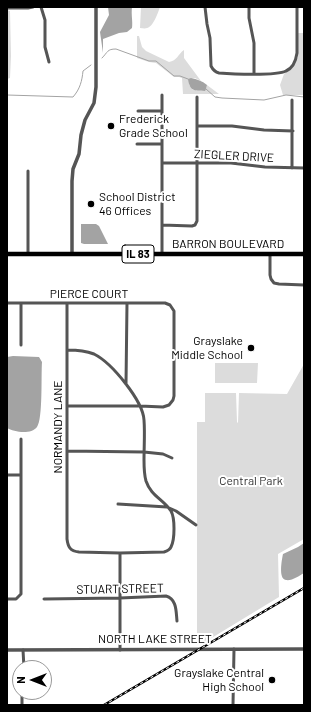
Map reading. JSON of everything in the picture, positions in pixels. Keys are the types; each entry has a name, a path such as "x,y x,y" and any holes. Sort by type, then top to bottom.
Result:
{"main road":[{"name":"BARRON BOULEVARD","path":"7,254 304,254"}],"street":[{"path":"7,8 33,7"},
{"path":"41,7 45,20 45,47 49,62"},
{"path":"72,254 73,171 80,154 81,135 85,120 94,103 96,87 96,7"},
{"path":"205,7 210,38 211,66 212,69 219,74 279,74 287,71 296,58 297,7"},
{"path":"249,7 249,18 254,43 254,74"},
{"path":"162,95 162,254"},
{"path":"162,225 192,226 196,224 197,221 197,97"},
{"path":"292,100 292,168"},
{"path":"138,111 162,111"},
{"path":"198,126 232,126 264,130 293,131"},
{"path":"137,144 162,144"},
{"name":"ZIEGLER DRIVE","path":"162,163 231,163 265,167 304,168"},
{"path":"28,171 28,254"},
{"path":"270,254 270,275 274,283 304,285"},
{"name":"PIERCE COURT","path":"7,303 165,303 171,306 174,311 173,400 170,405 163,407 140,406"},
{"path":"21,303 21,345"},
{"path":"126,384 127,303"},
{"name":"NORMANDY LANE","path":"67,304 68,545 73,551 79,552 120,553"},
{"path":"68,350 84,351 98,356 108,363 126,384 140,406 143,412 144,420 145,478 148,487 167,507 173,516 174,521 174,538 168,550 164,552 120,553 120,650"},
{"path":"67,406 140,406"},
{"path":"7,599 16,599 21,594 21,439"},
{"path":"67,451 144,452 163,454 172,458"},
{"path":"7,475 20,475"},
{"path":"118,504 167,507 196,524"},
{"name":"STUART STREET","path":"44,599 166,596 171,597 175,602 177,621"},
{"path":"233,705 234,649"},
{"name":"NORTH LAKE STREET","path":"7,650 304,649"},
{"path":"23,650 24,660"}],"green space":[{"path":"141,7 160,7 153,22 146,28 140,28"},
{"path":"7,10 10,11 11,56 10,78 7,79"},
{"path":"298,33 304,33 304,95 283,95 280,85 284,74 292,68 298,57"},
{"path":"137,36 139,36 142,47 146,51 169,62 176,59 184,50 184,58 201,81 191,78 189,85 193,90 206,89 207,85 219,94 183,94 182,78 174,77 156,63 137,58"},
{"path":"215,363 258,363 257,383 215,383"},
{"name":"Central Park","path":"304,364 304,539 278,554 279,597 200,645 196,644 197,422 205,422 205,393 236,393 238,423 239,393 287,394"}],"shaded area":[{"path":"108,7 132,7 132,28 127,32 119,33 103,39 103,53 100,32 109,15"},
{"path":"191,78 199,80 207,85 205,91 193,90 188,79"},
{"path":"81,224 96,224 99,226 108,244 81,243"},
{"path":"7,357 39,357 42,362 39,422 34,430 27,432 18,432 7,428"},
{"path":"304,543 304,573 291,580 284,579 281,573 283,554"}],"waterway":[{"path":"102,58 109,50 116,49 149,61 156,61 174,76 180,76 188,79"},
{"path":"7,95 73,97 80,85 83,71 91,65"},
{"path":"206,89 215,97 222,98 264,100 286,95 304,97"}],"railway":[{"path":"104,705 304,588"}],"place":[{"name":"Frederick Grade School","path":"111,126"},
{"name":"School District 46 Offices","path":"91,204"},
{"name":"Grayslake Middle School","path":"251,348"},
{"name":"Grayslake Central High School","path":"272,680"}]}
